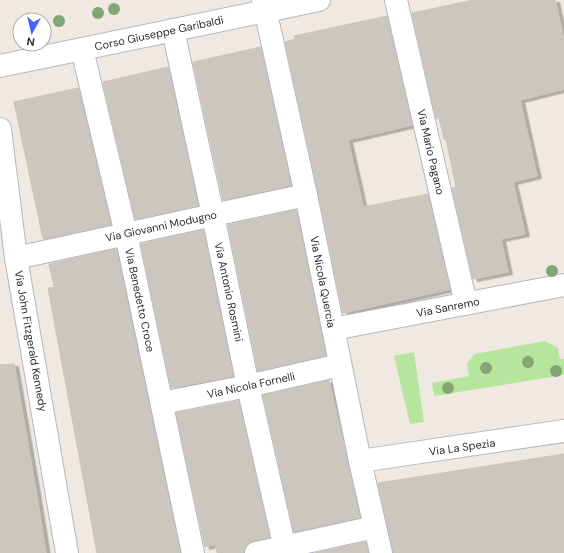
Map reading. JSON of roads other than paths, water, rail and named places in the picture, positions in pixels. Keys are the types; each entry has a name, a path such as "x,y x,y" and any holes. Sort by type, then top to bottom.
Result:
{"street":[{"name":"Corso Giuseppe Garibaldi","path":"0,66 173,30 264,5 319,0"},
{"name":"Via Mario Pagano","path":"396,0 466,304"},
{"name":"Via Nicola Quercia","path":"264,5 306,195 360,461 381,553"},
{"name":"Via Antonio Rosmini","path":"173,30 214,215 248,386 286,550"},
{"name":"Via Benedetto Croce","path":"82,49 126,234 193,553"},
{"name":"Via John Fitzgerald Kennedy","path":"0,129 16,258 67,553"},
{"name":"Via Giovanni Modugno","path":"16,258 306,195"},
{"name":"Via Sanremo","path":"333,329 564,285"},
{"name":"Via Nicola Fornelli","path":"162,403 248,386 340,365"},
{"name":"Via La Spezia","path":"360,461 564,431"},
{"path":"256,553 286,550 375,527"}]}
